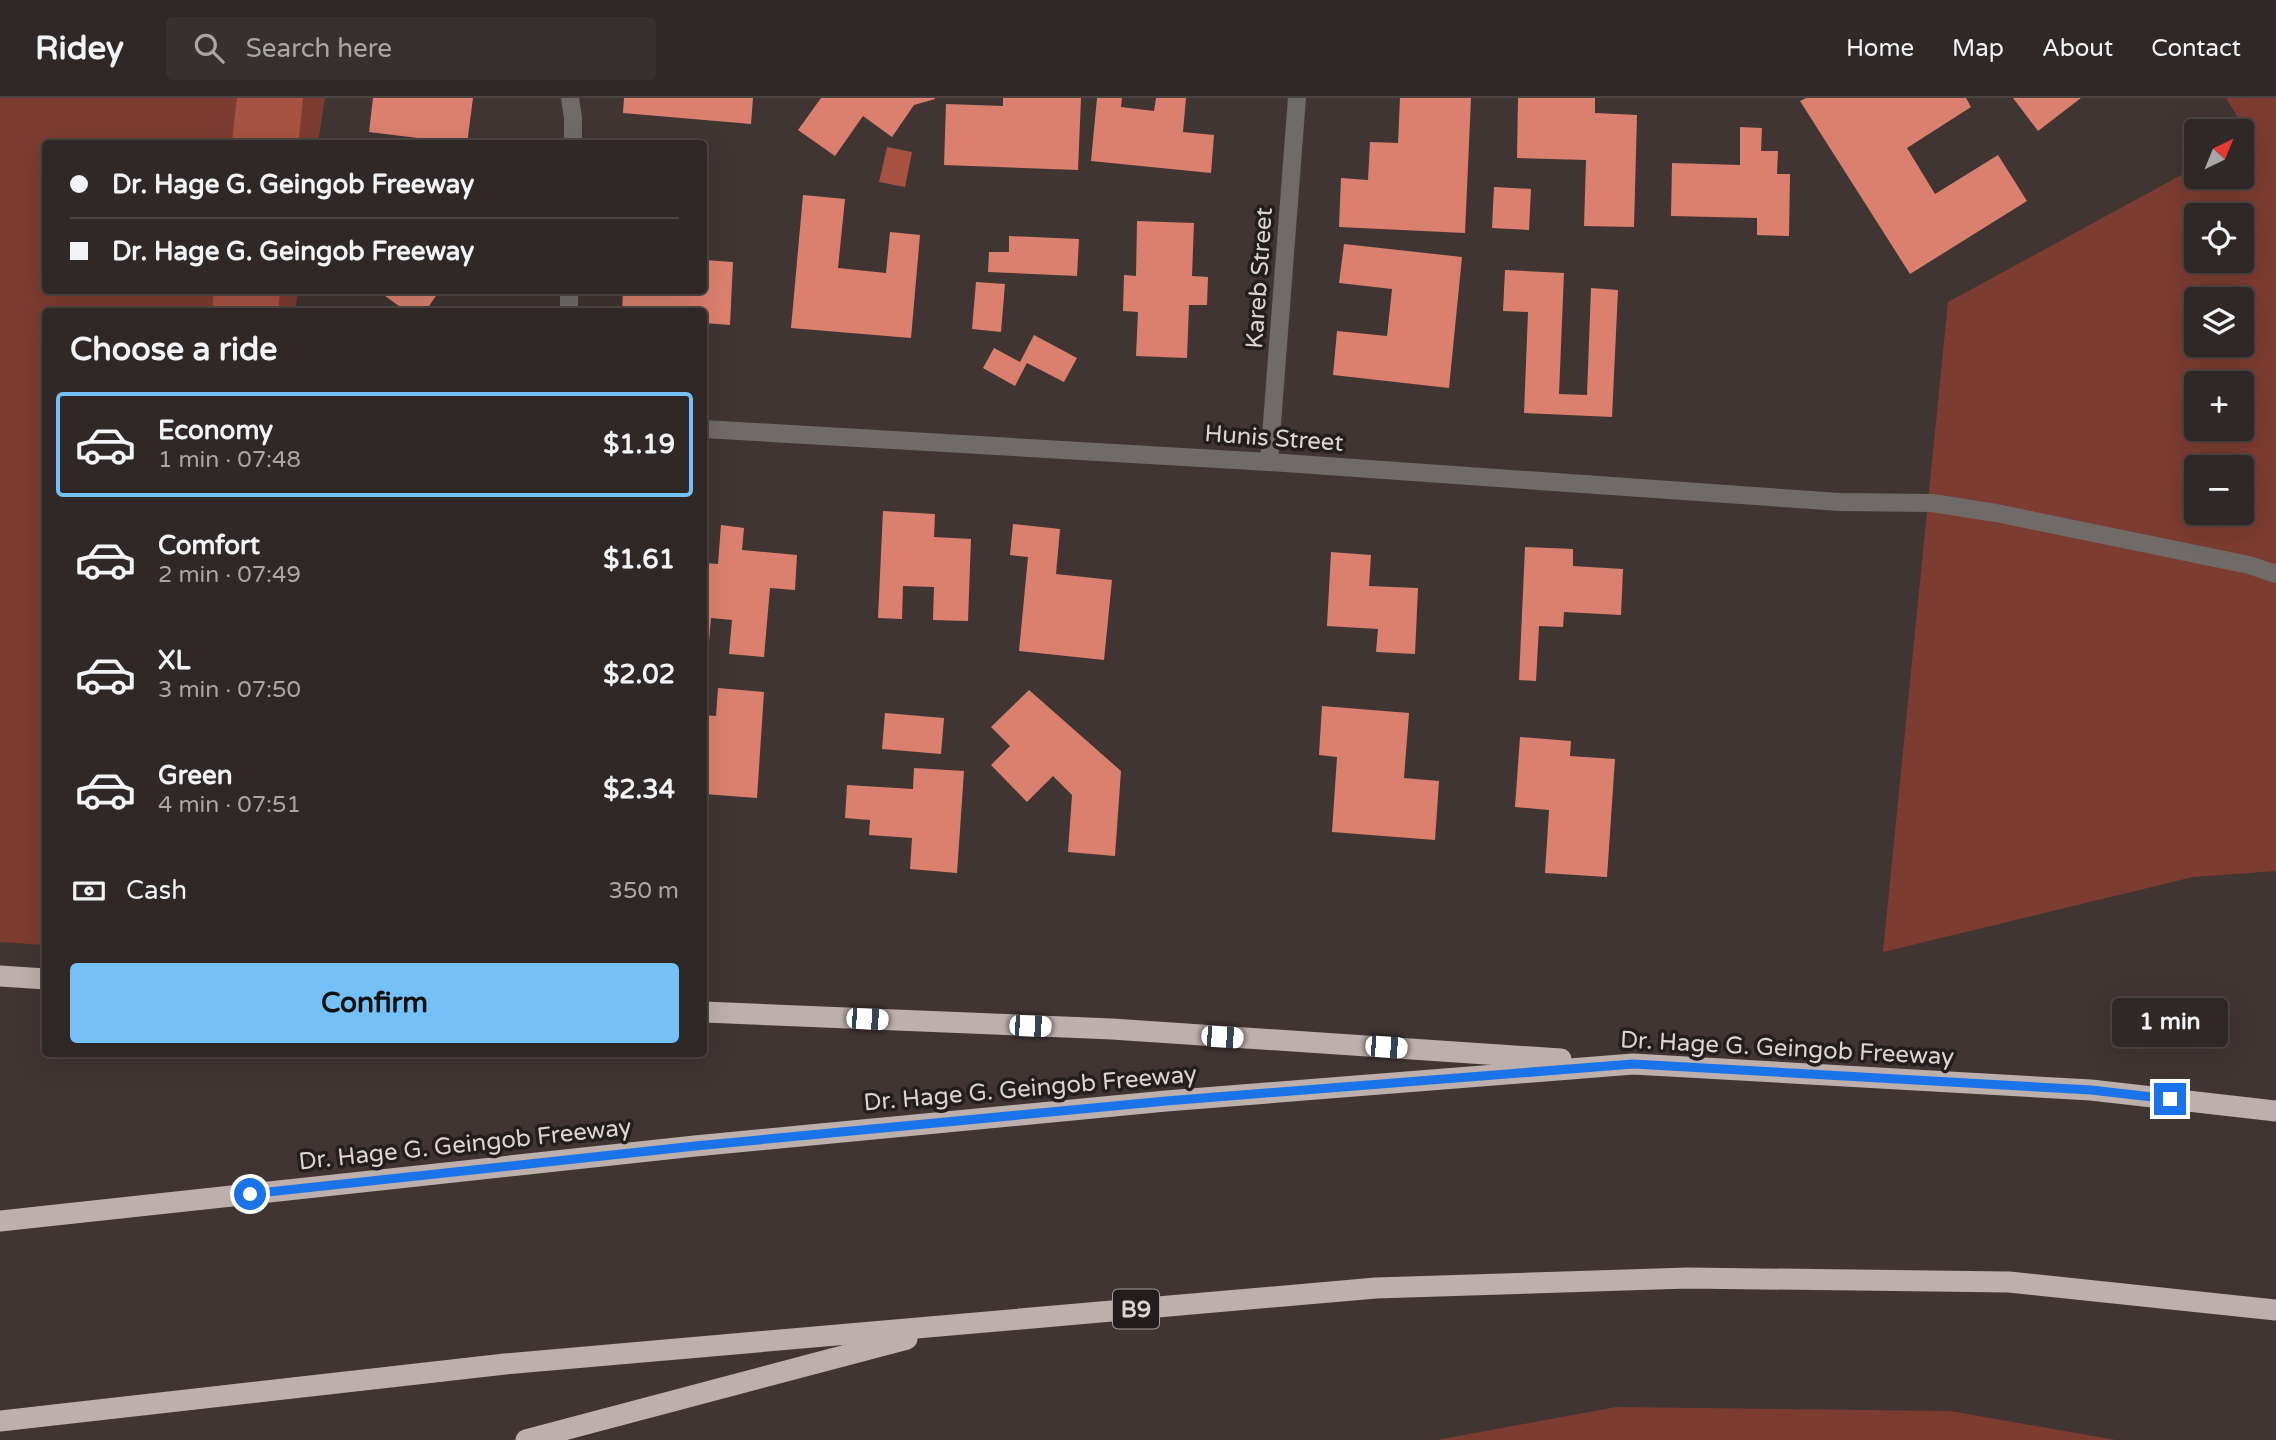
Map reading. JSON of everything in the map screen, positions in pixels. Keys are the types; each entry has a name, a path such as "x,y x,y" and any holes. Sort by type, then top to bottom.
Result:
{"highway":[{"path":"0,976 42,979"},
{"path":"707,1012 1112,1029 1633,1064"},
{"name":"Dr. Hage G. Geingob Freeway","path":"0,1221 709,1144 1166,1101 1633,1064 2091,1090 2276,1111"},
{"name":"B9","path":"0,1421 505,1364 1376,1287 1688,1278 2009,1282 2276,1310"},
{"path":"526,1440 963,1324"}],"street":[{"path":"570,98 573,140"},
{"name":"Kareb Street","path":"1269,462 1297,98"},
{"name":"Hunis Street","path":"707,429 1269,462 1840,502 1932,502 2249,565 2276,574"}],"shaded area":[{"path":"0,98 325,98 318,140 42,140 42,294 298,294 295,308 42,308 42,945 0,942"},
{"path":"2226,98 2276,98 2276,871 2193,877 1883,952 1948,302 2184,174 2184,189 2254,189 2254,119 2239,119"},
{"path":"887,147 912,152 905,187 879,182"},
{"path":"1616,1407 1950,1411 2116,1440 1437,1440"}],"building":[{"path":"373,98 473,98 468,140 434,140 369,132"},
{"path":"624,98 753,98 751,124 623,113"},
{"path":"821,98 935,99 914,105 892,137 863,116 835,156 798,130"},
{"path":"1003,98 1081,98 1078,170 944,165 946,104 1003,106"},
{"path":"1097,98 1122,98 1121,107 1154,111 1156,98 1186,98 1183,132 1214,135 1211,173 1091,161"},
{"path":"1400,98 1471,98 1465,233 1339,227 1341,178 1368,180 1370,142 1398,143"},
{"path":"1518,98 1595,98 1595,113 1637,115 1634,227 1584,226 1586,160 1517,158"},
{"path":"1806,98 1966,98 1971,107 1907,148 1935,194 1998,155 2027,201 1910,274 1800,101"},
{"path":"2013,98 2081,98 2038,131"},
{"path":"1740,127 1762,128 1761,151 1778,151 1777,174 1790,174 1789,236 1757,235 1757,218 1671,216 1672,163 1740,165"},
{"path":"1494,187 1531,189 1529,230 1492,228"},
{"path":"803,195 845,199 838,268 886,273 890,232 920,235 911,338 791,328"},
{"path":"1137,221 1194,223 1192,276 1208,277 1207,305 1189,305 1187,358 1136,356 1138,312 1123,311 1124,275 1136,276"},
{"path":"1009,236 1079,239 1077,276 988,272 989,252 1009,252"},
{"path":"1344,244 1462,257 1449,388 1333,375 1337,331 1387,336 1392,289 1339,283"},
{"path":"707,260 733,262 730,325 707,323 707,308 622,308 623,294 707,294"},
{"path":"1505,270 1564,273 1559,394 1587,395 1591,288 1618,290 1612,417 1524,413 1528,312 1503,311"},
{"path":"976,282 1005,284 1001,332 972,329"},
{"path":"382,294 437,294 428,308 402,308"},
{"path":"1034,335 1077,358 1064,382 1027,363 1015,386 983,368 994,348 1020,362"},
{"path":"883,511 935,514 934,537 971,539 968,621 933,620 934,587 903,586 902,619 878,618"},
{"path":"1013,524 1060,529 1056,574 1112,580 1104,660 1019,651 1028,557 1010,555"},
{"path":"721,525 744,528 742,550 797,555 795,590 770,588 764,657 729,654 732,620 711,618 707,654 707,563 718,564"},
{"path":"1525,547 1573,549 1573,566 1623,569 1621,615 1564,612 1563,627 1539,626 1536,681 1519,680"},
{"path":"1331,552 1371,555 1369,586 1418,588 1415,654 1376,652 1378,629 1327,626"},
{"path":"718,688 764,692 757,798 707,794 707,715 716,716"},
{"path":"1029,690 1121,771 1115,856 1068,852 1072,795 1053,776 1027,802 991,765 1010,746 991,727"},
{"path":"1322,706 1409,713 1404,778 1439,781 1435,840 1332,832 1337,757 1319,755"},
{"path":"885,713 944,718 941,754 882,749"},
{"path":"1520,737 1571,741 1570,756 1615,759 1607,877 1545,873 1549,810 1515,807"},
{"path":"914,768 964,771 957,873 910,869 912,838 869,835 870,820 845,818 847,785 913,789"}],"waterway":[{"path":"265,140 270,98"},
{"path":"245,308 247,294"}],"route":[{"path":"250,1194 695,1146 1166,1101 1633,1064 2091,1090 2170,1099"}]}
